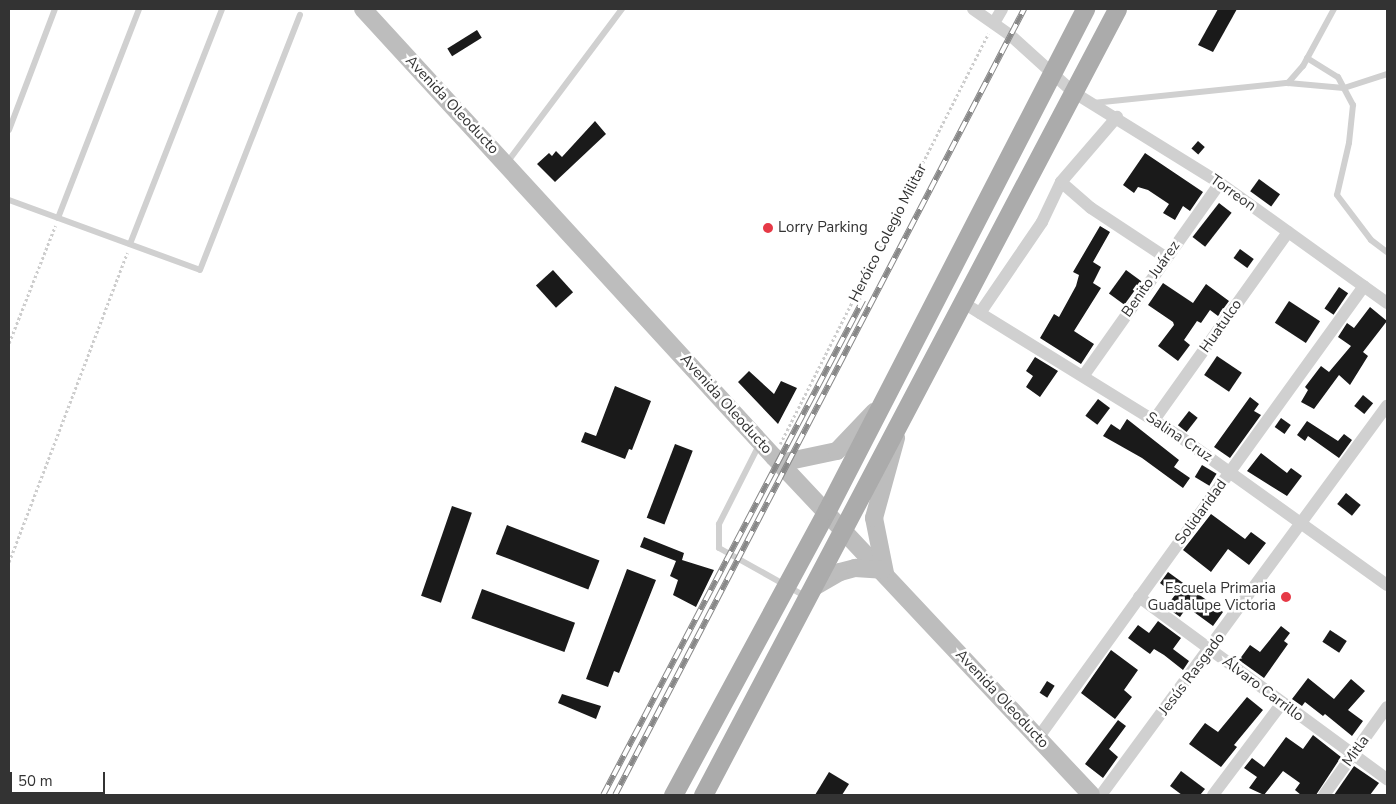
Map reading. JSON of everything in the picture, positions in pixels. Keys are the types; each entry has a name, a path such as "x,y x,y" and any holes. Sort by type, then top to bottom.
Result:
{"main road":[{"name":"Avenida Oleoducto","path":"363,9 777,460 827,510 844,531 1091,795"},
{"path":"673,795 827,510 1085,9"},
{"path":"703,795 844,531 902,415 1117,9"},
{"path":"913,342 934,354"},
{"path":"777,460 837,451 882,404"},
{"path":"811,592 840,572 855,568 883,572 874,518 902,415"}],"street":[{"name":"Torreon","path":"973,9 994,23 1073,92 1117,117 1220,183 1387,302"},
{"path":"994,23 1002,9"},
{"path":"980,313 1042,222 1061,182 1117,117"},
{"path":"1061,182 1090,208 1165,257"},
{"name":"Benito Juárez","path":"1084,376 1165,257 1220,183"},
{"name":"Huatulco","path":"1154,420 1288,232"},
{"name":"Solidaridad","path":"1038,738 1364,286"},
{"name":"Salina Cruz","path":"962,302 1154,420 1230,471 1387,585"},
{"name":"Jesús Rasgado","path":"1101,795 1210,650 1387,406"},
{"name":"Álvaro Carrillo","path":"1139,597 1387,779"},
{"path":"1214,795 1282,703"},
{"name":"Mitla","path":"1324,795 1387,707"}],"lane":[{"path":"9,130 55,9"},
{"path":"58,218 139,9"},
{"path":"130,244 222,9"},
{"path":"506,164 622,9"},
{"path":"1288,84 1307,58 1334,9"},
{"path":"9,200 200,270 300,15"},
{"path":"1307,58 1338,77 1353,105 1349,143 1337,195 1371,240 1387,252"},
{"path":"1093,103 1288,84 1344,88 1387,74"},
{"path":"761,442 719,524 720,548 787,585 811,592"}],"path":[{"name":"Heróico Colegio Militar","path":"777,460 994,23"},
{"path":"9,343 58,218"},
{"path":"9,562 130,244"}],"building":[{"path":"1218,9 1237,9 1213,52 1198,45"},
{"path":"477,30 482,38 452,56 447,49"},
{"path":"595,121 606,134 555,182 537,164 549,153 552,156 556,151 562,157"},
{"path":"1198,141 1205,147 1198,154 1191,149"},
{"path":"1145,153 1203,192 1190,211 1183,206 1175,220 1163,213 1169,204 1148,190 1138,187 1134,193 1123,185"},
{"path":"1259,179 1280,194 1271,206 1250,191"},
{"path":"1219,203 1232,213 1205,247 1193,237"},
{"path":"1100,226 1110,232 1093,262 1101,267 1093,283 1101,288 1074,331 1094,344 1081,364 1040,338 1054,314 1059,317 1076,286 1079,275 1073,272"},
{"path":"1240,249 1254,259 1247,268 1234,258"},
{"path":"553,270 573,292 556,308 536,285"},
{"path":"1126,270 1141,281 1124,305 1109,293"},
{"path":"1163,283 1193,303 1206,284 1229,301 1218,316 1210,310 1201,323 1197,321 1184,340 1190,345 1178,361 1158,346 1174,325 1173,322 1148,305"},
{"path":"1339,287 1348,293 1334,315 1324,309"},
{"path":"1289,301 1320,321 1306,343 1275,323"},
{"path":"1370,307 1387,321 1363,352 1368,356 1350,385 1339,375 1314,409 1301,402 1308,390 1305,387 1321,366 1329,372 1351,346 1338,337 1347,323 1354,328"},
{"path":"1217,356 1242,373 1229,392 1204,375"},
{"path":"1035,357 1058,371 1040,397 1026,387 1033,376 1026,371"},
{"path":"749,371 774,394 781,381 797,388 778,424 738,382"},
{"path":"615,386 651,401 632,450 629,449 625,459 581,442 585,432 596,436"},
{"path":"1363,395 1373,403 1364,414 1354,406"},
{"path":"1250,397 1259,404 1254,411 1261,415 1230,458 1214,447"},
{"path":"1098,399 1110,408 1097,425 1085,416"},
{"path":"1189,411 1198,418 1187,432 1178,425"},
{"path":"1281,418 1291,425 1285,434 1275,427"},
{"path":"1127,419 1179,460 1174,467 1190,478 1183,488 1142,458 1103,436 1111,424 1120,430"},
{"path":"1307,421 1338,441 1344,434 1352,440 1339,458 1308,436 1305,441 1297,435"},
{"path":"675,444 693,451 664,525 647,518"},
{"path":"1261,453 1287,473 1291,468 1302,476 1287,496 1247,471"},
{"path":"1202,465 1217,474 1209,486 1195,477"},
{"path":"1346,493 1361,505 1352,516 1337,504"},
{"path":"452,506 472,513 441,603 421,596"},
{"path":"1211,514 1245,539 1251,532 1266,543 1249,565 1228,549 1211,572 1183,550"},
{"path":"507,525 599,560 588,589 496,554"},
{"path":"644,537 684,553 682,560 714,570 696,607 673,595 678,580 670,576 676,561 640,547"},
{"path":"627,569 656,580 619,673 614,671 608,687 586,679"},
{"path":"1168,572 1223,612 1213,626 1187,607 1180,617 1166,607 1175,595 1160,583"},
{"path":"482,589 575,623 564,652 471,618"},
{"path":"1158,621 1181,638 1173,649 1189,661 1183,670 1154,649 1150,654 1128,638 1138,625 1149,633"},
{"path":"1281,626 1290,633 1284,641 1288,644 1264,678 1239,660 1250,645 1260,652"},
{"path":"1330,630 1347,641 1339,653 1322,642"},
{"path":"1111,650 1138,670 1124,690 1132,697 1115,719 1081,693"},
{"path":"1308,678 1334,699 1351,679 1365,691 1348,710 1363,721 1352,736 1325,714 1323,716 1305,702 1302,706 1292,699"},
{"path":"1047,681 1055,686 1047,698 1040,693"},
{"path":"562,694 601,706 596,719 558,703"},
{"path":"1247,697 1263,710 1234,745 1237,747 1221,767 1189,744 1205,723 1218,732"},
{"path":"1118,720 1126,726 1109,749 1118,757 1103,778 1085,764"},
{"path":"1313,735 1341,757 1316,795 1301,795 1295,790 1300,783 1283,771 1264,795 1249,788 1257,777 1244,768 1252,758 1264,767 1286,737 1303,749"},
{"path":"1354,766 1379,783 1370,795 1334,795"},
{"path":"1181,771 1205,789 1200,795 1182,795 1170,786"},
{"path":"829,772 849,784 842,795 815,795"}],"railway":[{"path":"615,795 1024,9"},
{"path":"603,795 863,300"}],"place":[{"name":"Lorry Parking","path":"768,228"},
{"name":"Escuela Primaria Guadalupe Victoria","path":"1286,597"}]}
